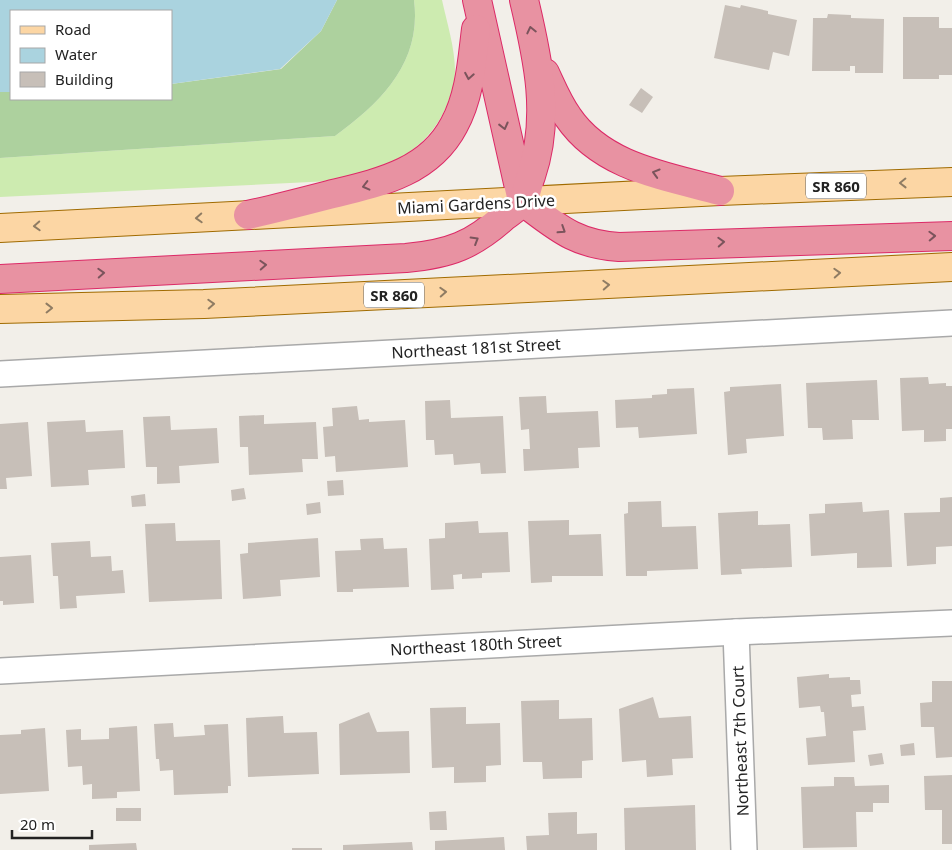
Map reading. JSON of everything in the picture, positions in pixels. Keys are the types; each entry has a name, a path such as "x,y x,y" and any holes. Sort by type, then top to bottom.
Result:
{"highway":[{"path":"0,278 423,256 451,251 478,238 522,201 534,167 541,127 538,59 524,0"},
{"path":"478,5 522,201 571,236 599,245 619,247 952,236"},
{"path":"248,215 390,180 424,161 448,135 462,105 470,74 478,5"},
{"path":"538,59 568,118 595,146 629,165 720,191"}],"main road":[{"name":"Miami Gardens Drive","path":"0,228 720,191 952,182"},
{"name":"SR 860","path":"0,309 204,304 952,267"}],"street":[{"name":"Northeast 181st Street","path":"0,374 952,323"},
{"name":"Northeast 180th Street","path":"0,670 736,632 952,623"},
{"name":"Northeast 7th Court","path":"736,632 744,850"}],"green space":[{"path":"337,0 414,0 415,22 412,43 405,61 383,94 335,136 0,158 0,92 10,92 10,100 172,100 172,84 281,69 321,31"},
{"path":"414,0 442,0 454,53 454,80 447,105 427,137 414,149 384,166 331,181 0,197 0,158 335,136 383,94 405,61 412,43 415,22"}],"water":[{"path":"0,0 337,0 321,31 280,69 172,84 172,10 10,10 10,92 0,92"}],"building":[{"path":"725,5 740,8 741,5 768,11 768,14 797,20 789,56 773,52 769,70 714,58"},
{"path":"828,14 851,15 851,18 884,19 883,73 855,73 855,66 850,66 850,71 812,71 813,18 827,18"},
{"path":"903,17 939,17 939,28 952,28 952,75 939,75 939,79 903,79"},
{"path":"641,88 653,97 642,113 629,105"},
{"path":"928,377 929,384 946,383 946,386 952,386 952,429 946,429 946,441 924,442 924,430 902,431 900,378"},
{"path":"877,380 879,420 852,420 853,439 823,440 822,428 808,428 806,383"},
{"path":"781,384 784,436 746,439 747,453 728,455 724,392 730,391 730,387"},
{"path":"694,388 697,434 639,438 638,427 616,428 615,400 652,398 652,395 667,394 667,389"},
{"path":"546,396 547,413 598,411 600,447 578,448 579,468 524,471 523,449 530,449 529,429 521,430 519,397"},
{"path":"450,400 451,418 503,416 506,473 481,474 480,463 454,465 453,454 435,455 434,440 426,440 425,401"},
{"path":"357,406 359,420 369,419 369,422 405,420 408,467 336,472 335,456 325,457 323,427 333,426 332,408"},
{"path":"264,415 264,424 316,422 318,459 302,459 303,472 249,475 248,447 240,447 239,416"},
{"path":"170,416 171,430 217,428 219,463 179,466 180,483 157,484 157,467 146,467 143,417"},
{"path":"85,420 86,432 123,430 125,468 88,470 89,485 51,487 47,422"},
{"path":"28,422 32,476 6,478 7,489 0,489 0,424"},
{"path":"343,480 344,495 328,496 327,481"},
{"path":"244,488 246,499 232,501 231,490"},
{"path":"145,494 146,506 132,507 131,496"},
{"path":"952,497 952,546 936,547 936,564 907,566 904,513 940,512 940,498"},
{"path":"661,501 662,527 696,526 698,569 647,571 647,576 626,576 624,514 628,513 628,502"},
{"path":"320,502 321,513 307,515 306,504"},
{"path":"862,502 863,512 889,510 892,567 857,568 857,553 811,556 809,514 825,513 825,504"},
{"path":"758,511 758,525 790,524 792,567 741,569 742,574 721,575 718,513"},
{"path":"569,520 569,535 601,534 603,576 552,576 552,582 531,583 528,521"},
{"path":"478,521 479,533 508,532 510,572 482,573 482,578 462,579 462,574 453,575 454,589 431,590 429,539 445,538 445,523"},
{"path":"175,523 176,541 220,540 222,599 149,602 145,524"},
{"path":"318,538 320,577 280,580 281,596 243,599 240,554 248,553 248,543"},
{"path":"383,538 384,549 407,548 409,587 353,589 353,592 337,592 335,551 361,550 360,539"},
{"path":"90,541 91,557 111,556 112,571 123,570 125,593 76,596 77,608 60,609 58,576 53,576 51,543"},
{"path":"31,555 34,603 3,605 3,601 0,601 0,557"},
{"path":"829,674 829,678 850,677 850,680 860,680 861,694 851,695 852,707 864,706 866,730 853,731 855,762 808,765 806,738 826,736 824,712 821,712 820,706 799,708 797,677"},
{"path":"932,681 952,681 952,757 936,758 934,727 921,727 920,703 932,702"},
{"path":"653,697 659,718 691,716 693,758 672,759 673,775 647,777 646,760 622,762 619,709"},
{"path":"559,700 559,719 592,718 593,760 582,761 582,778 543,779 542,762 523,762 521,701"},
{"path":"466,707 466,724 500,723 501,765 486,766 486,782 454,783 454,767 432,768 430,708"},
{"path":"369,712 377,732 409,731 410,773 340,775 339,724"},
{"path":"283,716 284,733 317,732 319,774 248,777 246,718"},
{"path":"173,723 174,737 205,735 204,725 228,724 231,786 228,786 228,793 174,795 173,770 160,771 159,759 156,759 154,724"},
{"path":"137,726 140,791 117,792 117,798 92,799 92,784 83,785 82,766 68,767 66,730 81,729 81,740 109,739 109,728"},
{"path":"45,728 49,791 0,794 0,735 21,734 21,730"},
{"path":"914,743 915,755 901,756 900,745"},
{"path":"882,753 884,764 870,766 868,755"},
{"path":"952,775 952,844 942,844 942,810 925,810 924,776"},
{"path":"834,777 854,777 855,786 889,785 889,803 873,803 873,812 856,812 857,847 803,848 801,787 834,786"},
{"path":"695,805 696,850 625,850 624,808"},
{"path":"116,808 141,808 141,821 116,821"},
{"path":"446,811 447,830 430,830 429,812"},
{"path":"577,812 577,834 597,833 597,850 527,850 526,836 549,835 548,813"},
{"path":"504,837 505,850 435,850 435,841"},
{"path":"412,842 413,850 343,850 343,845"},
{"path":"136,843 137,850 89,850 89,845"},
{"path":"292,848 322,848 322,850 292,850"}]}
